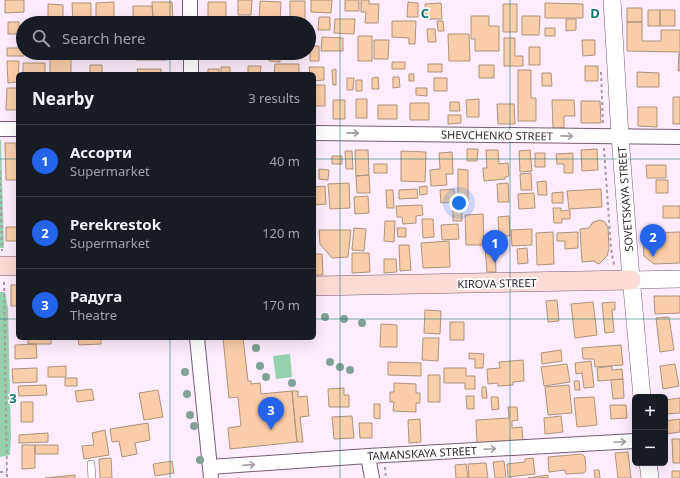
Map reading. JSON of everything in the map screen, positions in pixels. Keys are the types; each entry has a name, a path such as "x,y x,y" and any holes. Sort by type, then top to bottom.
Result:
{"main road":[{"path":"2,267 16,266"},
{"name":"KIROVA STREET","path":"316,286 631,280"}],"street":[{"path":"190,0 190,16"},
{"name":"SOVETSKAYA STREET","path":"612,0 620,136 642,394"},
{"path":"191,60 191,72"},
{"path":"0,129 16,130"},
{"name":"SHEVCHENKO STREET","path":"316,133 680,137"},
{"name":"KIROVA STREET","path":"631,280 680,279"},
{"path":"197,340 211,473"},
{"name":"TAMANSKAYA STREET","path":"211,473 368,456 632,441"},
{"path":"368,456 372,478"},
{"path":"648,466 650,478"}],"lane":[{"path":"91,464 92,478"}],"path":[{"path":"0,171 7,478"},
{"path":"0,472 7,472"}],"green space":[{"path":"1,140 4,248 0,248"},
{"path":"0,292 5,292 8,308 11,436 10,455 0,457"},
{"path":"290,354 292,377 276,379 273,356"}],"building":[{"path":"5,0 24,0 24,12 5,13"},
{"path":"238,0 252,0 251,15 238,15"},
{"path":"311,0 332,0 331,13 311,12"},
{"path":"345,0 359,0 359,11 345,11"},
{"path":"361,0 369,0 369,4 379,4 378,23 365,23 366,12 361,12"},
{"path":"260,1 281,2 280,16 259,16"},
{"path":"290,1 305,1 305,16 290,16"},
{"path":"114,2 114,16 96,16 96,3"},
{"path":"152,2 172,2 173,16 153,16"},
{"path":"208,2 226,2 226,16 208,16"},
{"path":"408,2 418,3 418,17 407,17"},
{"path":"72,3 91,3 91,16 73,16"},
{"path":"441,3 442,19 426,19 425,4"},
{"path":"545,3 583,4 583,18 545,18"},
{"path":"48,4 63,5 63,16 48,16"},
{"path":"503,4 517,4 517,32 503,32"},
{"path":"133,6 152,6 153,16 133,16"},
{"path":"627,8 642,8 642,22 627,22"},
{"path":"648,10 660,10 660,26 648,26"},
{"path":"660,10 675,10 675,26 660,26"},
{"path":"471,16 489,16 489,26 499,26 499,51 475,51 475,39 471,39"},
{"path":"522,16 540,16 539,35 522,35"},
{"path":"319,17 330,17 330,30 318,30"},
{"path":"335,19 355,19 354,34 334,33"},
{"path":"566,19 576,19 576,30 566,31"},
{"path":"392,21 416,21 415,44 409,44 409,38 392,37"},
{"path":"437,21 443,21 444,31 438,31"},
{"path":"8,22 16,22 16,34 8,34"},
{"path":"627,22 642,22 642,41 661,41 661,30 680,30 680,52 627,51"},
{"path":"545,28 555,28 555,36 545,36"},
{"path":"427,29 435,29 436,42 428,42"},
{"path":"448,34 469,34 470,61 449,61"},
{"path":"358,36 372,36 372,61 358,61"},
{"path":"322,37 343,38 343,51 321,51"},
{"path":"504,38 515,38 515,56 523,56 523,66 504,66"},
{"path":"374,40 389,40 388,59 374,59"},
{"path":"582,40 595,40 595,55 583,56"},
{"path":"316,46 319,46 319,61 310,61 316,60"},
{"path":"529,47 540,47 540,65 529,65"},
{"path":"7,48 16,48 16,56 7,56"},
{"path":"679,53 680,71 678,71"},
{"path":"50,60 71,60 71,72 50,72"},
{"path":"280,60 280,62 269,61"},
{"path":"7,61 19,61 18,72 16,72 16,82 8,83"},
{"path":"392,62 405,62 405,69 392,69"},
{"path":"23,63 45,63 45,72 23,72"},
{"path":"275,64 299,64 299,72 274,72"},
{"path":"428,64 442,64 442,72 428,72"},
{"path":"90,65 102,65 102,72 90,72"},
{"path":"479,65 494,65 494,78 479,78"},
{"path":"248,66 261,66 260,72 248,72"},
{"path":"585,66 598,66 598,81 585,81"},
{"path":"221,67 230,67 230,72 221,72"},
{"path":"309,67 324,67 324,80 316,81 316,72 310,72"},
{"path":"137,69 161,69 161,72 138,72"},
{"path":"208,69 219,69 219,72 208,72"},
{"path":"336,69 336,85 333,85 332,70"},
{"path":"518,70 531,70 531,98 536,98 536,121 518,121"},
{"path":"637,72 659,73 659,87 637,87"},
{"path":"542,73 551,73 552,86 542,86"},
{"path":"409,74 414,74 414,81 409,81"},
{"path":"378,77 379,89 372,89 372,78"},
{"path":"393,77 399,77 400,87 393,88"},
{"path":"347,78 354,78 353,90 347,90"},
{"path":"434,78 447,78 447,91 434,91"},
{"path":"356,80 362,80 362,91 356,91"},
{"path":"316,85 325,85 325,106 316,106"},
{"path":"7,88 16,88 16,110 6,110"},
{"path":"416,88 427,88 427,96 416,95"},
{"path":"673,97 680,97 680,124 673,124"},
{"path":"356,99 367,99 367,118 356,118"},
{"path":"479,99 479,117 467,117 466,100"},
{"path":"333,100 345,100 345,119 333,119"},
{"path":"552,100 574,100 575,116 564,116 564,128 553,128"},
{"path":"581,101 600,101 601,123 581,123"},
{"path":"450,102 459,102 460,111 450,111"},
{"path":"410,103 429,103 429,120 410,120"},
{"path":"497,104 514,104 515,124 498,124"},
{"path":"378,105 397,105 397,119 378,119"},
{"path":"638,107 657,107 657,127 638,126"},
{"path":"448,115 461,115 461,123 448,124"},
{"path":"5,143 16,143 16,180 6,180"},
{"path":"467,149 478,149 477,161 467,161"},
{"path":"597,149 598,170 582,171 581,150"},
{"path":"355,150 368,150 369,175 356,176"},
{"path":"486,150 498,150 499,164 508,163 509,176 505,177 505,179 484,181 483,168 487,168"},
{"path":"530,150 532,171 520,172 519,151"},
{"path":"345,151 352,151 353,169 346,169"},
{"path":"401,151 426,152 425,182 401,181"},
{"path":"452,152 453,174 446,174 447,185 431,186 430,170 440,169 439,153"},
{"path":"535,153 545,153 545,167 535,167"},
{"path":"573,153 573,173 564,173 564,164 557,164 556,154"},
{"path":"332,156 342,156 342,164 332,164"},
{"path":"374,164 387,164 387,173 374,173"},
{"path":"646,165 666,165 666,178 647,178"},
{"path":"319,169 329,170 328,180 319,179"},
{"path":"458,169 468,170 468,207 458,207"},
{"path":"531,173 532,190 521,190 520,174"},
{"path":"369,175 370,193 357,193 356,176"},
{"path":"656,180 668,180 668,193 656,193"},
{"path":"546,181 547,195 538,195 537,182"},
{"path":"349,183 350,208 330,209 328,184"},
{"path":"508,183 509,202 498,202 497,184"},
{"path":"325,186 326,204 316,205 316,187"},
{"path":"427,186 427,194 420,195 419,187"},
{"path":"417,189 418,198 399,199 399,190"},
{"path":"454,189 455,202 441,203 440,190"},
{"path":"601,189 602,207 569,209 567,191"},
{"path":"386,190 393,190 394,208 387,208"},
{"path":"563,192 563,203 552,203 552,193"},
{"path":"534,193 535,208 519,209 518,194"},
{"path":"368,196 369,213 355,214 354,197"},
{"path":"422,205 423,215 416,216 416,223 403,224 402,217 397,217 396,206"},
{"path":"663,206 680,206 680,218 663,218"},
{"path":"553,208 561,208 561,211 570,210 570,219 562,219 562,223 554,223"},
{"path":"453,209 462,209 462,221 453,221"},
{"path":"483,214 484,245 466,245 465,215"},
{"path":"509,216 510,236 499,236 498,217"},
{"path":"422,219 433,219 434,237 423,238"},
{"path":"600,220 605,222 608,227 609,249 607,256 598,264 594,261 582,262 580,229 589,228 593,222"},
{"path":"385,221 395,221 394,242 384,241"},
{"path":"458,224 459,239 442,240 441,225"},
{"path":"6,227 16,227 16,241 6,241"},
{"path":"354,228 366,229 364,251 352,250"},
{"path":"397,228 406,228 406,237 398,237"},
{"path":"532,229 532,245 512,246 511,230"},
{"path":"319,230 351,230 348,257 332,258 320,244"},
{"path":"553,232 554,264 537,265 536,233"},
{"path":"578,232 578,248 565,249 565,241 557,241 557,233"},
{"path":"680,232 680,263 654,264 644,256 643,233"},
{"path":"449,241 450,267 423,268 421,243"},
{"path":"399,245 409,245 411,270 400,271"},
{"path":"485,247 495,247 496,272 487,272"},
{"path":"527,248 528,263 518,264 517,249"},
{"path":"352,253 369,253 370,272 352,273"},
{"path":"316,254 322,254 323,275 316,275"},
{"path":"384,259 396,259 397,272 384,273"},
{"path":"11,285 16,285 16,306 11,306"},
{"path":"654,296 680,296 680,313 655,314"},
{"path":"557,300 559,321 548,322 546,301"},
{"path":"593,302 597,335 575,338 571,304"},
{"path":"615,302 615,310 612,310 614,332 605,333 602,303"},
{"path":"425,310 441,311 440,334 424,333"},
{"path":"669,317 674,350 660,352 656,318"},
{"path":"450,322 464,322 464,340 450,340"},
{"path":"381,324 397,325 397,347 380,347"},
{"path":"423,338 439,338 438,361 422,360"},
{"path":"28,340 51,340 51,344 28,344"},
{"path":"78,340 101,340 101,344 79,345"},
{"path":"223,340 243,340 248,381 251,381 251,384 260,383 261,394 292,391 297,442 230,449 228,428 241,426 238,397 229,398"},
{"path":"36,344 37,358 15,359 15,345"},
{"path":"621,345 623,365 595,367 594,359 583,359 582,348"},
{"path":"561,350 562,361 542,364 541,353"},
{"path":"469,353 484,354 483,368 475,368 475,359 469,359"},
{"path":"523,360 524,381 513,382 513,385 498,386 498,383 488,384 487,369 500,368 499,362"},
{"path":"591,361 594,387 584,388 582,373 576,374 575,363"},
{"path":"388,362 421,363 421,376 388,375"},
{"path":"567,364 570,382 544,386 541,367"},
{"path":"675,364 679,386 663,389 660,366"},
{"path":"66,366 66,377 48,377 48,367"},
{"path":"612,366 612,370 622,369 623,379 598,381 597,368"},
{"path":"37,368 37,382 13,383 12,369"},
{"path":"444,368 466,368 466,376 475,376 475,389 465,389 465,383 444,383"},
{"path":"428,375 440,375 440,402 428,402"},
{"path":"65,378 77,378 77,386 65,386"},
{"path":"623,379 624,398 613,399 611,380"},
{"path":"574,381 579,381 580,390 575,390"},
{"path":"394,383 416,384 416,393 420,393 420,403 416,403 416,412 393,411 394,402 390,402 390,392 394,392"},
{"path":"46,385 47,395 19,396 18,386"},
{"path":"569,385 572,413 548,415 545,387"},
{"path":"482,387 486,387 487,398 482,398"},
{"path":"344,388 344,395 349,395 349,407 329,407 328,389"},
{"path":"92,389 94,400 77,402 75,391"},
{"path":"158,390 163,417 144,420 139,393"},
{"path":"292,391 298,391 298,397 307,396 309,416 300,417 303,442 297,442"},
{"path":"466,396 474,396 474,409 467,409"},
{"path":"491,397 498,397 499,409 492,410"},
{"path":"594,397 597,425 577,427 574,398"},
{"path":"680,398 680,413 668,414 668,400"},
{"path":"21,402 33,402 33,422 21,422"},
{"path":"374,404 380,404 380,419 374,418"},
{"path":"610,405 626,405 627,418 611,419"},
{"path":"508,407 517,407 518,420 512,421 512,428 522,427 523,441 477,444 476,420 509,418"},
{"path":"352,416 354,438 334,439 332,417"},
{"path":"561,416 563,432 545,434 544,418"},
{"path":"420,419 421,442 409,443 408,420"},
{"path":"680,419 680,432 668,434 668,421"},
{"path":"148,423 150,440 135,443 137,454 122,457 119,441 112,442 110,429"},
{"path":"359,423 372,423 372,438 360,438"},
{"path":"105,430 109,455 84,459 82,446 94,445 92,433"},
{"path":"48,433 48,442 19,443 19,435"},
{"path":"672,439 680,439 680,463 673,463"},
{"path":"22,445 35,445 35,468 22,469"},
{"path":"35,445 58,445 58,454 35,454"},
{"path":"628,452 631,478 618,478 615,453"},
{"path":"582,454 585,457 586,470 584,473 566,474 565,470 549,472 548,457"},
{"path":"111,458 112,478 100,478 99,459"},
{"path":"533,458 535,474 508,477 507,464 525,462 525,459"},
{"path":"172,461 174,473 155,476 153,464"},
{"path":"504,461 506,478 495,478 493,462"},
{"path":"486,463 488,478 469,478 468,464"},
{"path":"466,464 468,478 456,478 455,465"},
{"path":"594,470 599,470 600,478 595,478"},
{"path":"672,471 680,471 680,478 672,478"},
{"path":"75,475 75,478 45,478"},
{"path":"548,475 548,478 528,478"}],"place":[{"name":"Perekrestok","path":"653,257"},
{"name":"Ассорти","path":"495,263"},
{"name":"Радуга","path":"271,430"}]}
